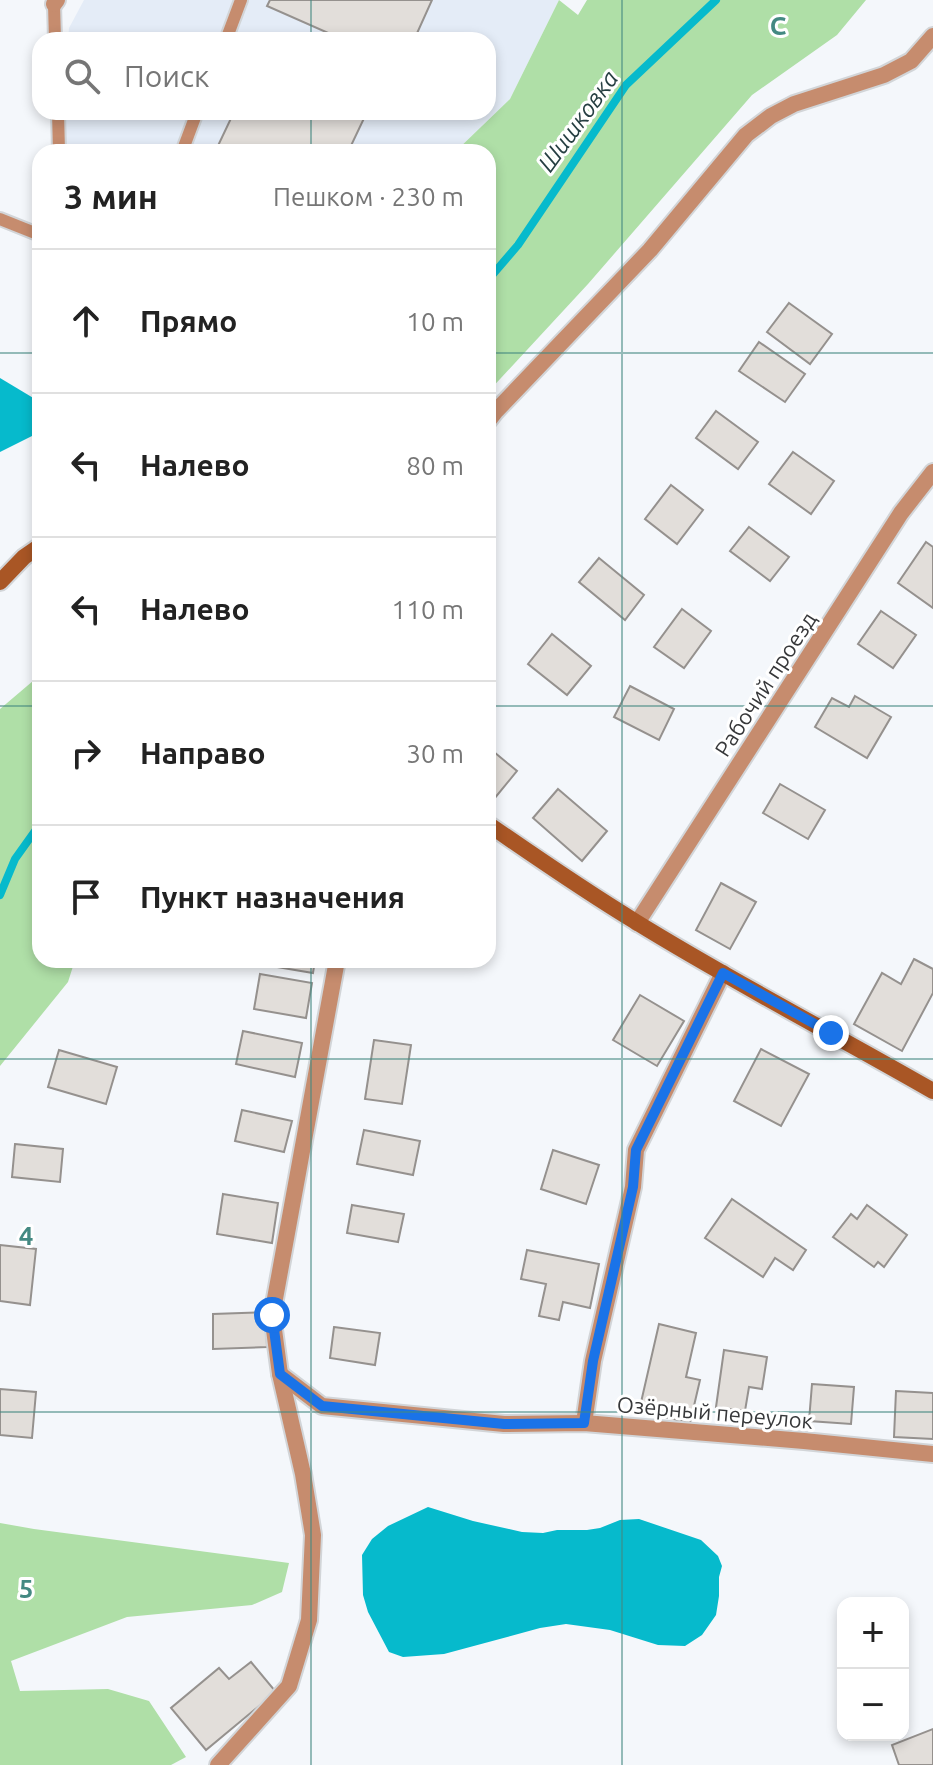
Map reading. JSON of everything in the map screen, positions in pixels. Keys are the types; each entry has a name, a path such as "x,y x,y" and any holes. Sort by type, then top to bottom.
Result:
{"street":[{"path":"496,411 650,250 746,135 794,104 884,75 911,61 933,36"},
{"name":"Рабочий проезд","path":"637,923 901,513 933,472"},
{"path":"0,582 32,552"},
{"path":"496,830 637,923 933,1091"},
{"path":"218,1765 289,1686 309,1620 313,1535 303,1474 280,1374 272,1315 336,968"},
{"name":"Озёрный переулок","path":"723,973 636,1150 633,1187 593,1361 584,1423 933,1454"},
{"path":"280,1374 322,1406 504,1424 584,1423"}],"lane":[{"path":"229,32 241,0"},
{"path":"55,32 56,2"},
{"path":"58,120 59,144"},
{"path":"185,144 194,120"},
{"path":"0,219 32,232"}],"shaded area":[{"path":"84,0 559,0 510,99 496,112 496,32 69,32"},
{"path":"60,120 488,120 463,144 62,144"}],"green space":[{"path":"559,0 578,15 587,0 866,0 837,35 752,95 588,284 496,383 496,144 463,144 488,120 496,120 496,112 510,99"},
{"path":"32,682 32,968 72,968 68,982 0,1066 0,709"},
{"path":"0,1523 289,1563 282,1592 252,1605 127,1617 11,1661 20,1691 108,1689 149,1701 186,1757 171,1765 0,1765"}],"water":[{"path":"0,378 32,397 32,436 0,452"},
{"path":"428,1507 522,1532 587,1530 620,1520 639,1519 701,1540 718,1556 722,1566 716,1615 702,1635 685,1646 658,1645 610,1630 566,1624 444,1654 403,1657 389,1652 368,1612 363,1595 362,1555 372,1539 388,1526"}],"building":[{"path":"270,0 432,0 418,32 326,32 267,6"},
{"path":"230,120 363,120 352,144 219,144"},
{"path":"789,303 832,334 810,364 767,332"},
{"path":"759,342 805,374 785,402 739,371"},
{"path":"716,411 758,442 738,469 696,438"},
{"path":"793,452 834,481 811,514 769,484"},
{"path":"671,485 703,510 677,544 645,519"},
{"path":"749,527 789,557 770,581 730,551"},
{"path":"926,542 933,547 933,608 898,583"},
{"path":"599,558 644,595 625,620 579,582"},
{"path":"682,609 711,631 684,668 654,647"},
{"path":"881,611 916,635 893,668 858,644"},
{"path":"552,634 591,666 567,695 528,664"},
{"path":"630,686 674,709 659,740 614,717"},
{"path":"855,696 891,717 867,758 815,727 832,698 849,707"},
{"path":"496,754 517,771 496,797"},
{"path":"780,784 825,810 808,839 763,813"},
{"path":"558,789 607,831 582,861 533,818"},
{"path":"721,883 756,902 730,949 696,930"},
{"path":"914,959 933,969 933,993 902,1051 854,1024 882,973 901,984"},
{"path":"283,968 314,968 313,973"},
{"path":"260,974 312,983 306,1018 254,1009"},
{"path":"640,995 684,1021 657,1066 613,1040"},
{"path":"243,1031 302,1043 295,1077 236,1064"},
{"path":"374,1040 411,1045 402,1104 365,1099"},
{"path":"761,1049 809,1074 781,1126 734,1101"},
{"path":"59,1050 117,1067 106,1104 48,1087"},
{"path":"242,1110 292,1121 284,1152 235,1141"},
{"path":"364,1130 420,1141 413,1175 357,1164"},
{"path":"15,1144 63,1149 60,1182 12,1177"},
{"path":"553,1150 599,1165 586,1204 541,1189"},
{"path":"223,1194 278,1203 272,1243 217,1234"},
{"path":"732,1199 806,1250 793,1270 775,1258 763,1277 705,1238"},
{"path":"352,1205 404,1214 398,1242 347,1233"},
{"path":"867,1205 907,1235 884,1267 878,1262 874,1267 833,1237 851,1214 857,1219"},
{"path":"0,1245 36,1249 30,1305 0,1301"},
{"path":"527,1250 599,1264 590,1308 563,1302 559,1320 539,1316 546,1284 521,1279"},
{"path":"266,1312 267,1347 213,1349 213,1314"},
{"path":"659,1324 696,1333 686,1377 700,1380 690,1423 639,1411"},
{"path":"334,1327 380,1333 375,1365 330,1358"},
{"path":"724,1350 767,1357 762,1389 749,1387 745,1411 716,1407"},
{"path":"812,1384 854,1387 851,1424 809,1421"},
{"path":"0,1389 36,1392 32,1438 0,1435"},
{"path":"896,1391 933,1393 933,1439 894,1437"},
{"path":"251,1662 276,1692 206,1750 171,1708 219,1668 229,1679"},
{"path":"933,1729 933,1765 899,1765 892,1745 909,1741"}],"waterway":[{"name":"Шишковка","path":"496,271 518,245 626,85 716,0"},
{"name":"Шишковка","path":"0,895 15,859 32,835"}],"route":[{"path":"272,1315 280,1374 322,1406 504,1424 584,1423 593,1361 633,1187 636,1150 723,973 831,1033"}]}
